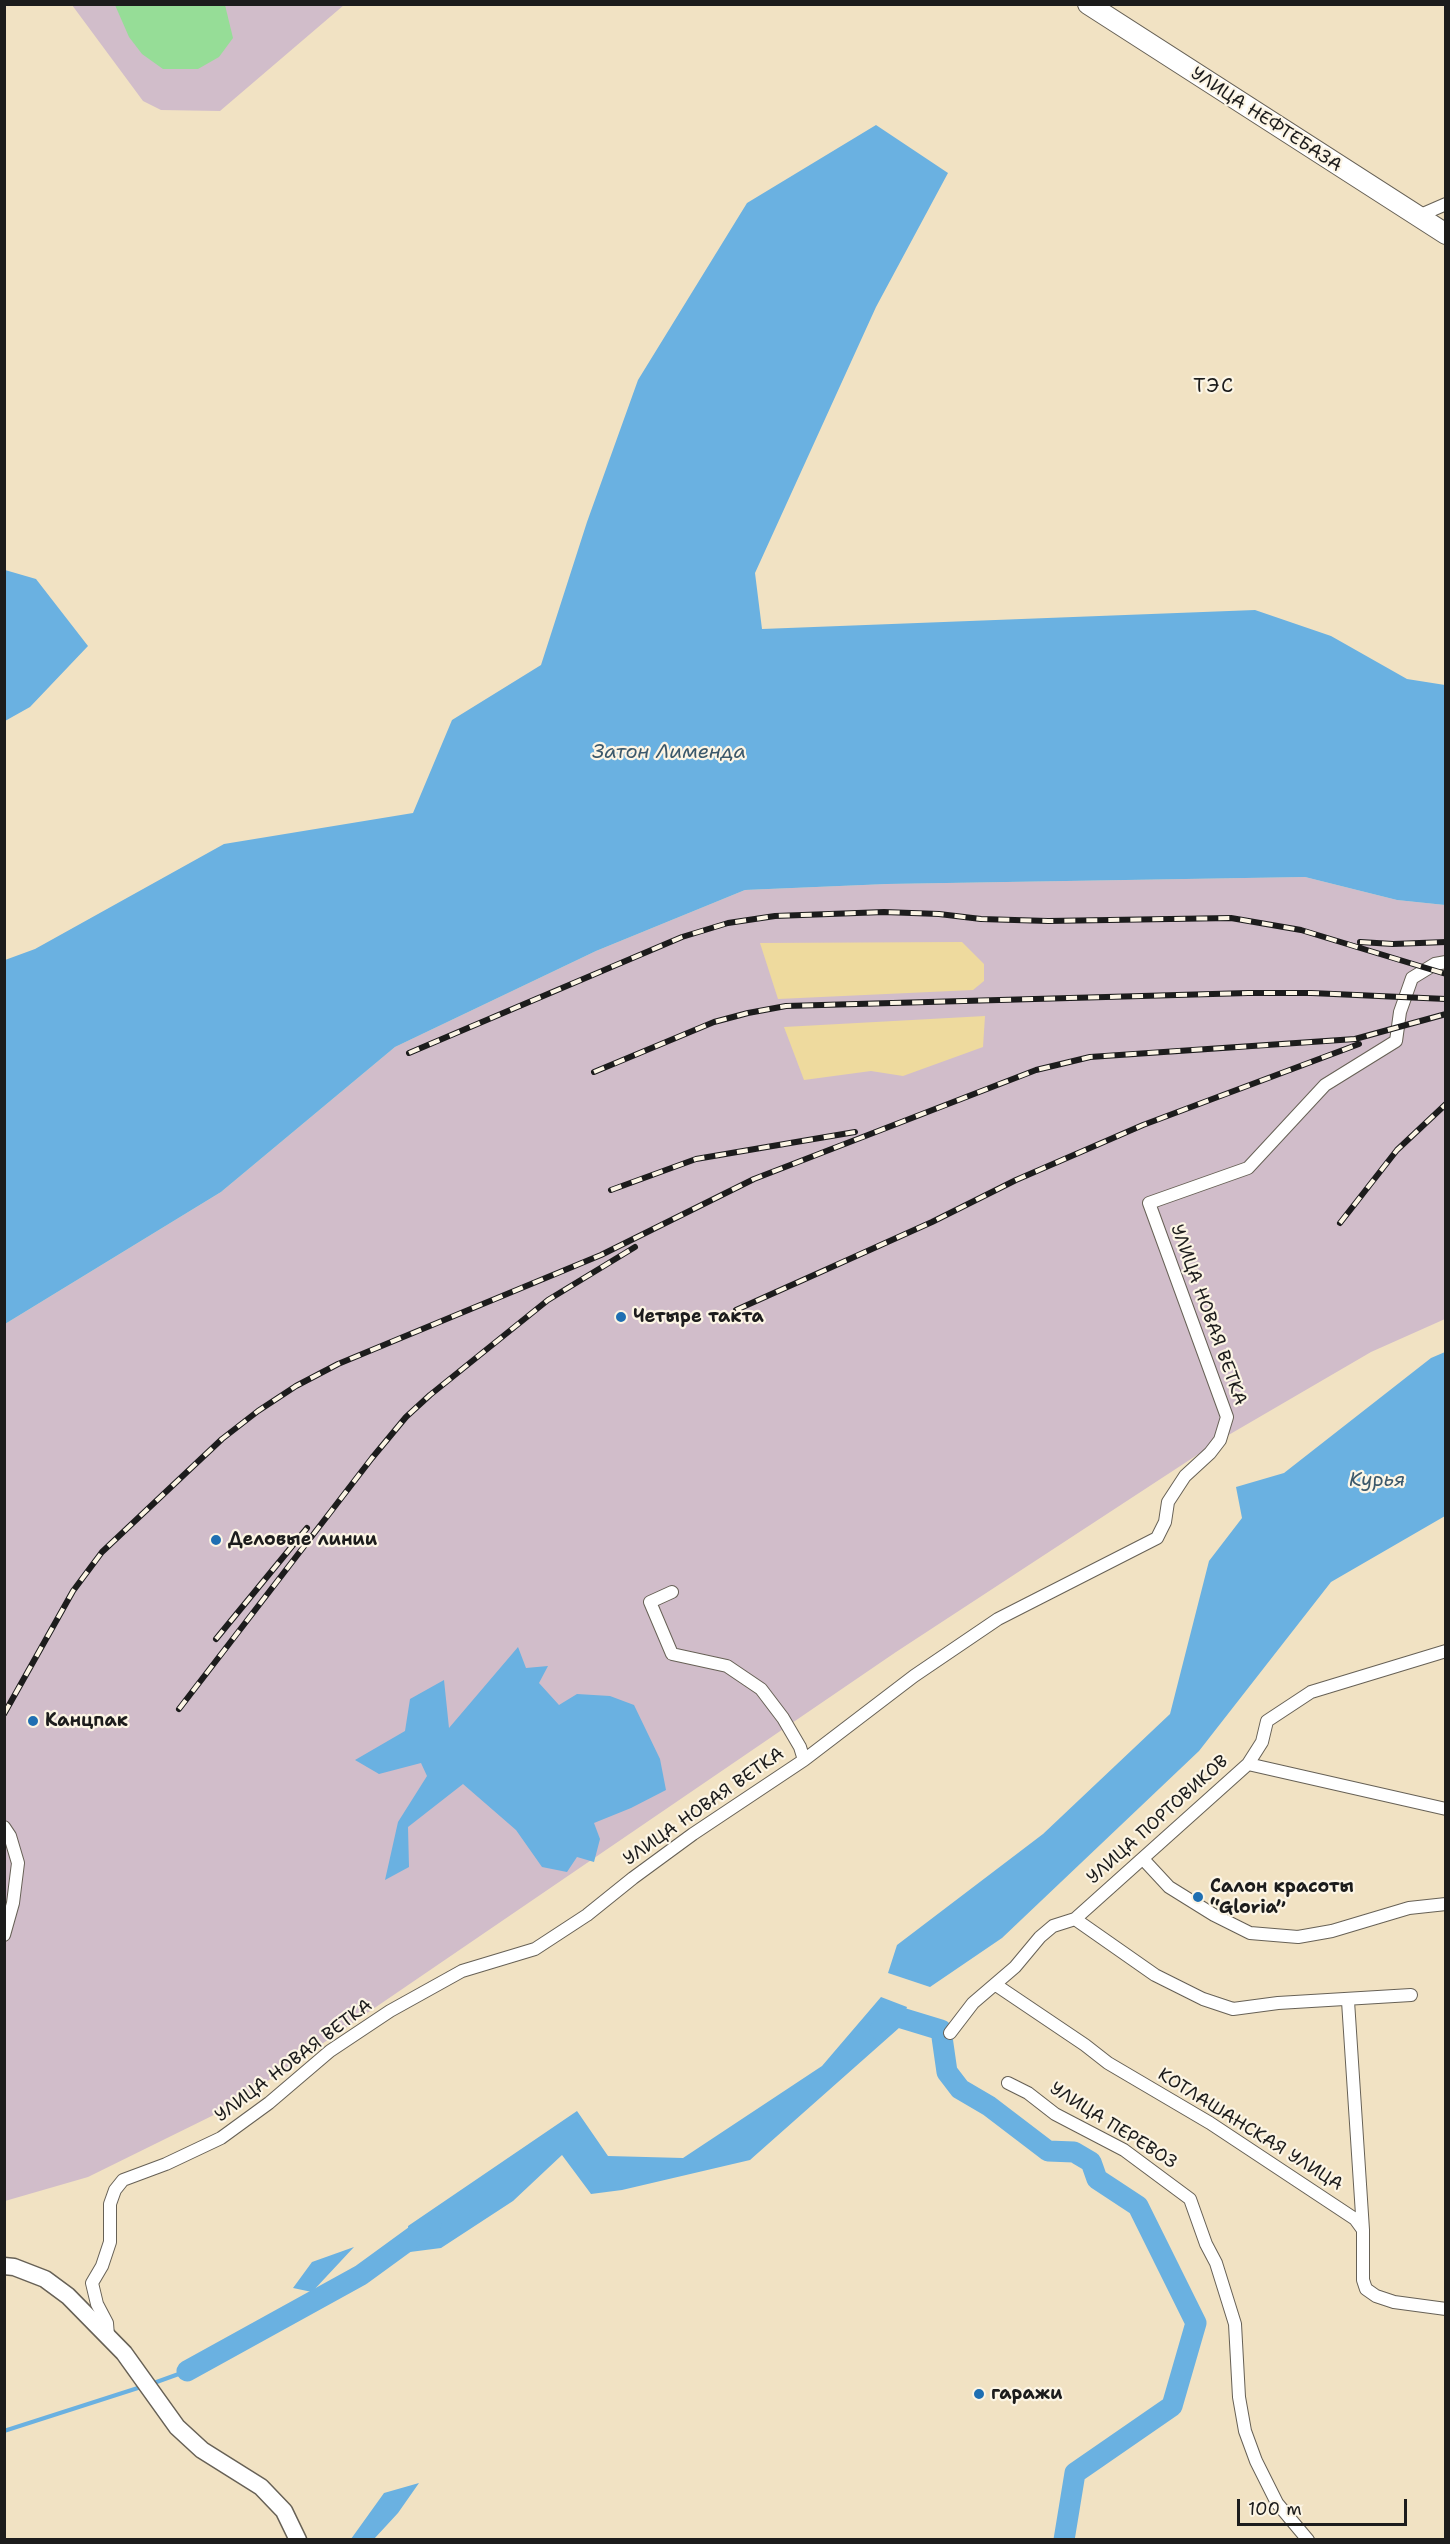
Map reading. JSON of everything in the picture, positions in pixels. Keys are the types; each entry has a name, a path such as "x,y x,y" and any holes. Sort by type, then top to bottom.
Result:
{"main road":[{"name":"УЛИЦА НЕФТЕБАЗА","path":"1088,4 1416,217 1446,234"}],"street":[{"path":"1416,217 1446,204"},
{"name":"УЛИЦА НОВАЯ ВЕТКА","path":"108,2336 107,2323 97,2304 92,2283 102,2266 110,2242 110,2204 115,2190 123,2180 166,2164 221,2138 268,2103 330,2051 400,2005 462,1971 535,1949 587,1916 633,1878 693,1834 804,1760 914,1676 998,1619 1157,1538 1166,1522 1167,1502 1185,1476 1210,1453 1220,1440 1227,1417 1149,1203 1248,1168 1325,1085 1396,1041 1400,1012 1413,978 1435,964 1446,962"},
{"name":"УЛИЦА НОВАЯ ВЕТКА","path":"672,1592 650,1602 672,1654 728,1665 760,1689 783,1718 800,1747 804,1760"},
{"path":"1248,1764 1262,1742 1267,1721 1311,1692 1446,1651"},
{"name":"УЛИЦА ПОРТОВИКОВ","path":"950,2033 973,2003 1015,1967 1040,1936 1053,1926 1075,1919 1248,1764 1446,1809"},
{"path":"4,1827 10,1836 18,1863 14,1903 4,1935"},
{"path":"1143,1859 1170,1887 1214,1915 1250,1933 1298,1937 1332,1931 1409,1908 1446,1904"},
{"path":"1075,1919 1155,1975 1203,1998 1233,2009 1278,2003 1348,2001 1411,1995"},
{"name":"КОТЛАШАНСКАЯ УЛИЦА","path":"996,1985 1085,2045 1108,2064 1210,2123 1355,2219 1363,2230"},
{"path":"1348,2001 1363,2230 1363,2280 1366,2289 1376,2296 1394,2302 1446,2309"},
{"name":"УЛИЦА ПЕРЕВОЗ","path":"1008,2083 1028,2093 1055,2114 1124,2150 1190,2199 1206,2244 1216,2263 1235,2324 1239,2397 1245,2431 1256,2461 1277,2503 1308,2540"},
{"path":"4,2266 14,2267 45,2279 68,2296 124,2353 177,2427 202,2450 261,2487 284,2511 298,2540"}],"shaded area":[{"path":"72,5 344,5 220,111 161,110 143,101"},
{"path":"1305,877 1397,900 1445,905 1445,1319 1371,1352 1220,1440 896,1652 228,2108 88,2177 5,2201 5,1324 221,1192 395,1047 596,951 745,890 887,884"}],"green space":[{"path":"115,5 225,5 233,38 219,57 198,69 163,69 142,54 129,37"}],"sand":[{"path":"962,942 984,964 984,981 973,990 778,999 760,943"},
{"path":"985,1016 983,1047 903,1076 871,1071 804,1080 784,1027"}],"water":[{"name":"Затон Лименда","path":"876,125 948,173 876,307 755,573 762,629 1255,610 1331,636 1407,679 1445,685 1445,905 1397,900 1305,877 887,884 745,890 596,951 395,1047 221,1192 5,1324 5,960 35,949 224,844 413,813 452,720 541,665 587,522 638,380 747,203"},
{"path":"5,570 36,579 88,646 30,707 5,721"},
{"name":"Курья","path":"1445,1352 1445,1516 1331,1582 1199,1751 1002,1938 930,1987 888,1973 897,1945 1043,1834 1170,1714 1209,1561 1242,1518 1236,1487 1284,1473 1431,1358"},
{"path":"518,1647 526,1668 548,1666 539,1683 559,1705 577,1694 610,1696 634,1705 660,1759 666,1790 594,1823 600,1839 594,1862 577,1857 567,1872 542,1867 516,1830 463,1784 408,1827 409,1867 385,1880 398,1822 427,1776 421,1763 379,1774 355,1760 405,1731 410,1699 444,1680 449,1728"},
{"path":"881,1997 907,2007 899,2028 750,2160 622,2190 591,2194 562,2155 513,2201 441,2248 410,2252 408,2226 577,2111 608,2156 683,2158 822,2066"},
{"path":"354,2247 312,2292 293,2288 312,2262"},
{"path":"419,2483 398,2513 374,2539 351,2539 384,2493"}],"waterway":[{"path":"880,2030 895,2016 941,2030 947,2072 960,2089 989,2106 1048,2151 1074,2152 1091,2162 1097,2179 1138,2206 1196,2323 1172,2406 1075,2473 1064,2540"},
{"path":"187,2371 361,2275 431,2224"},
{"path":"151,2384 187,2371"},
{"path":"4,2431 141,2387"}],"railway":[{"path":"409,1053 682,937 728,923 775,916 884,912 1048,921 1231,918 1301,930 1446,974"},
{"path":"1360,942 1393,944 1446,942"},
{"path":"594,1072 714,1022 786,1006 1248,993 1311,993 1446,999"},
{"path":"4,1714 73,1591 102,1552 222,1439 258,1411 296,1386 338,1364 601,1255 754,1179 1036,1070 1090,1057 1355,1039 1446,1014"},
{"path":"736,1310 932,1222 1016,1180 1143,1125 1359,1044"},
{"path":"1340,1223 1397,1150 1446,1104"},
{"path":"611,1190 696,1159 855,1132"},
{"path":"179,1709 406,1417 548,1300 635,1247"},
{"path":"216,1639 307,1528"}],"place":[{"name":"Четыре такта","path":"621,1317"},
{"name":"Деловые линии","path":"216,1540"},
{"name":"Канцпак","path":"33,1721"},
{"name":"Салон красоты “Gloria”","path":"1198,1897"},
{"name":"гаражи","path":"979,2394"}],"district":[{"name":"ТЭС","path":"1214,387"}]}
